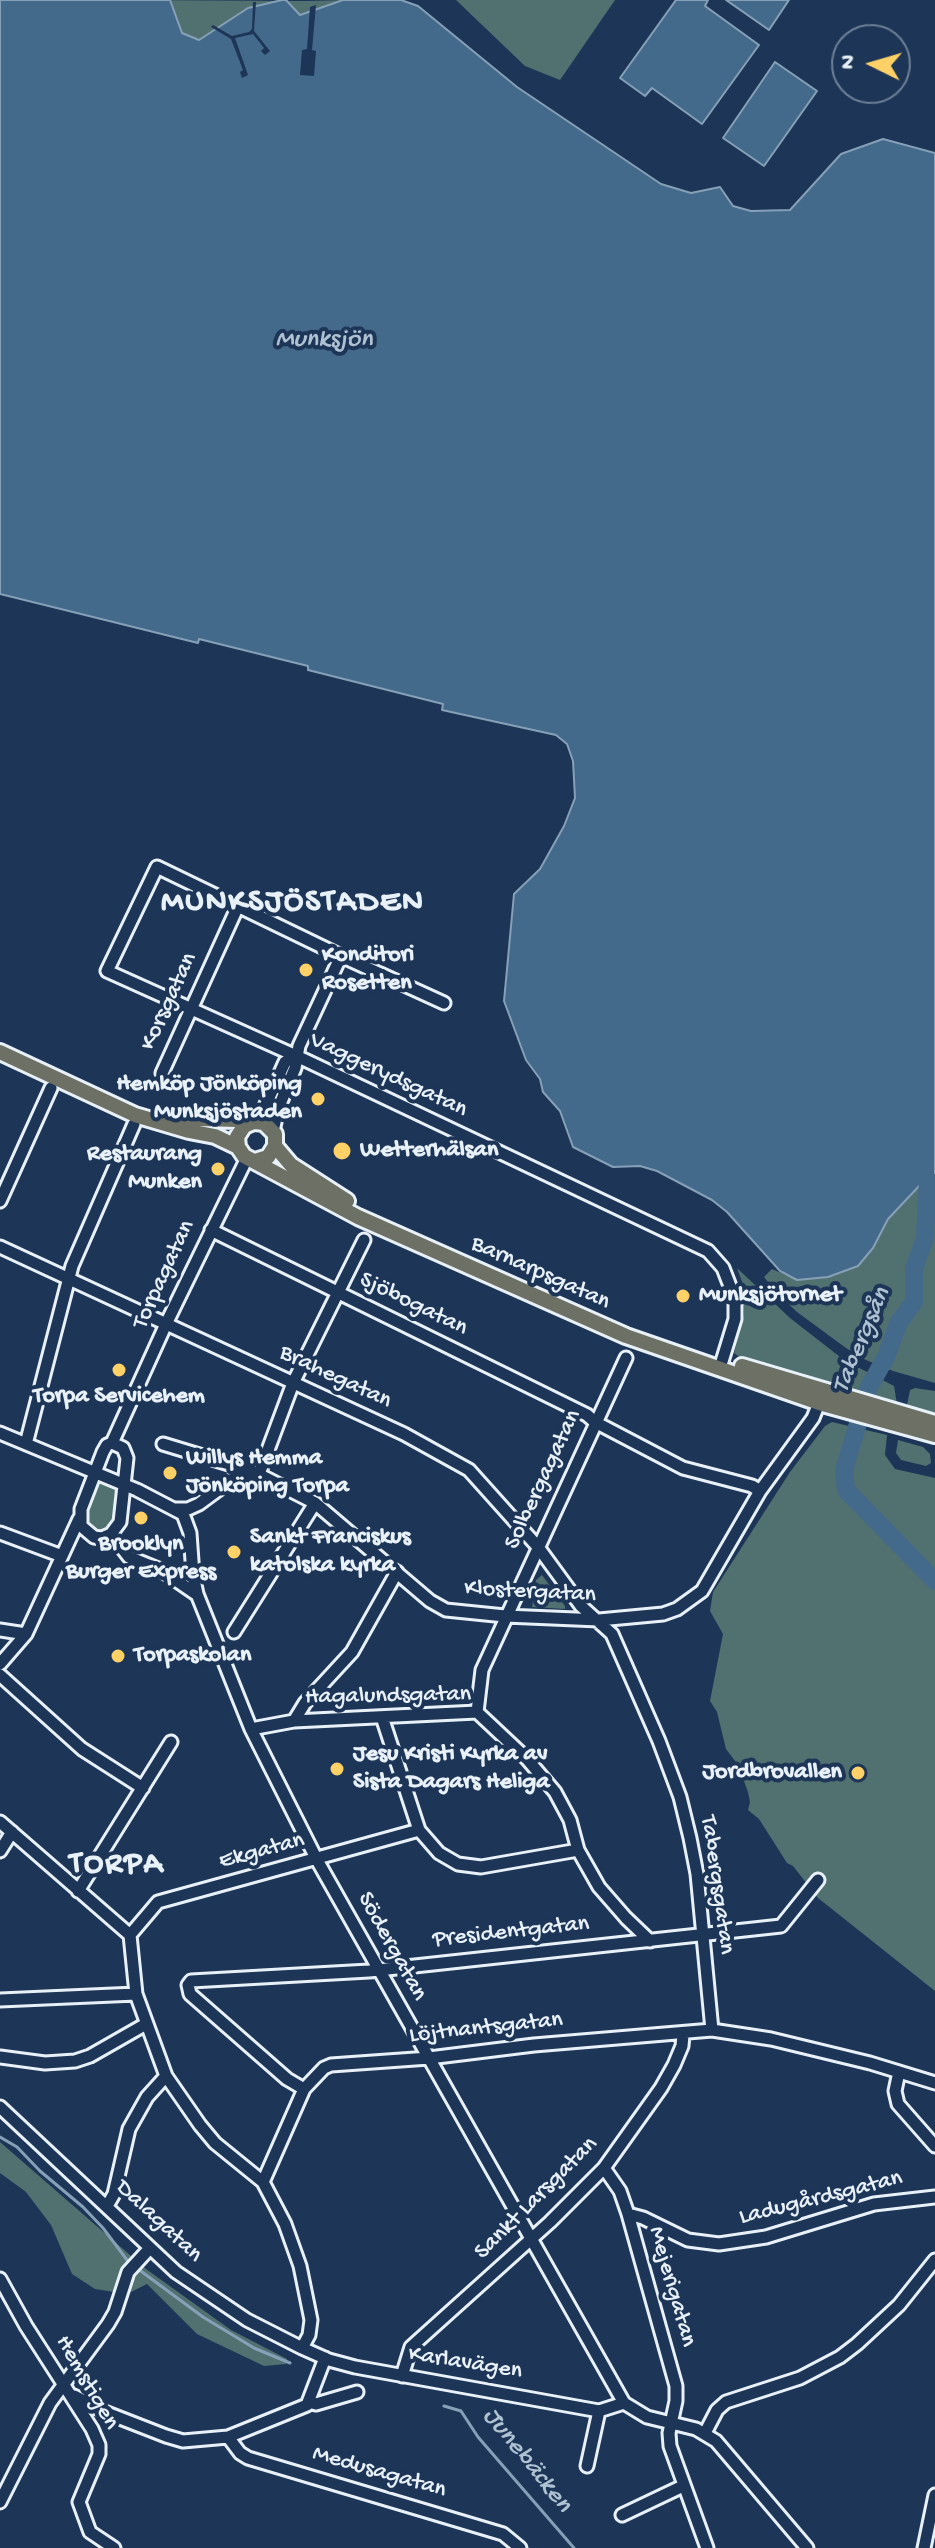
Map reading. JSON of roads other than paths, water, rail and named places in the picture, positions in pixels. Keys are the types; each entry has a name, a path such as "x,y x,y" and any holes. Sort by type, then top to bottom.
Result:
{"main road":[{"name":"Barnarpsgatan","path":"0,1052 135,1120 215,1136 283,1179 479,1273 626,1336 722,1364"},
{"name":"Barnarpsgatan","path":"135,1120 256,1122"},
{"path":"256,1122 266,1124 274,1138 268,1157 246,1155 240,1131 256,1122"},
{"name":"Barnarpsgatan","path":"274,1138 294,1167 335,1195 375,1215 647,1338 878,1413"},
{"path":"878,1413 935,1423"},
{"path":"878,1413 935,1435"}],"street":[{"name":"Vaggerydsgatan","path":"238,906 157,867 107,971 296,1056 708,1251 723,1268 735,1299 735,1319 722,1364"},
{"path":"238,906 444,1003"},
{"name":"Korsgatan","path":"162,1073 238,906"},
{"path":"274,1138 278,1109 295,1068 296,1056 341,956"},
{"path":"256,1122 285,1062 296,1056"},
{"path":"0,1201 51,1088"},
{"path":"26,1444 72,1266 135,1120"},
{"name":"Torpagatan","path":"79,1519 93,1472 127,1412 246,1155"},
{"name":"Sjöbogatan","path":"211,1230 559,1401 683,1468 752,1486 760,1491"},
{"path":"0,1433 175,1509 188,1509 199,1504 233,1479 256,1472 293,1383 364,1240"},
{"name":"Brahegatan","path":"0,1247 404,1434 469,1470 538,1547 581,1606 599,1620"},
{"name":"Solbergagatan","path":"477,1712 482,1670 626,1358"},
{"name":"Klostergatan","path":"163,1444 256,1472 315,1503 430,1601 446,1610 599,1620 663,1614 692,1601 702,1591 760,1491 813,1418 822,1396"},
{"name":"Torpagatan","path":"111,1534 120,1522 127,1458 127,1412"},
{"path":"112,1443 123,1448 127,1458"},
{"path":"234,1632 315,1503"},
{"name":"Södergatan","path":"175,1509 183,1514 190,1533 197,1594 251,1729 317,1860 624,2403"},
{"path":"79,1519 94,1537 111,1534 129,1557 169,1575 197,1594"},
{"path":"0,1664 26,1634 79,1519"},
{"path":"69,1540 87,1532"},
{"path":"0,1533 62,1556"},
{"path":"294,1721 305,1703 352,1652 397,1572"},
{"name":"Tabergsgatan","path":"599,1620 612,1634 680,1797 697,1874 712,2030"},
{"path":"0,1630 26,1634"},
{"path":"0,1675 82,1749 143,1788"},
{"name":"Hagalundsgatan","path":"251,1729 294,1721 477,1712 527,1759 555,1792 570,1820 578,1850 599,1887 650,1941"},
{"path":"382,1717 419,1830 449,1860 469,1866 492,1867 578,1850"},
{"path":"78,1891 171,1742"},
{"path":"0,1822 130,1935 136,1994 166,2076 215,2143 263,2182 285,2224 300,2266 311,2320 309,2335 302,2348"},
{"name":"Ekgatan","path":"130,1935 158,1902 419,1830"},
{"path":"0,1851 12,1832"},
{"name":"Presidentgatan","path":"304,2089 287,2079 190,1994 188,1985 195,1980 378,1969 781,1926 818,1880"},
{"path":"0,2000 136,1994"},
{"path":"0,2057 45,2063 75,2061 90,2056 146,2024"},
{"name":"Löjtnantsgatan","path":"304,2089 324,2068 331,2065 712,2030 751,2034 935,2083"},
{"name":"Sankt Larsgatan","path":"402,2376 411,2347 531,2239 604,2168 661,2088 678,2056 683,2035"},
{"path":"899,2072 895,2091 898,2104 935,2146"},
{"path":"107,2206 114,2194 129,2129 147,2097 166,2076"},
{"path":"263,2182 304,2089"},
{"name":"Dalagatan","path":"0,2107 150,2248 209,2297 302,2348"},
{"name":"Mejerigatan","path":"604,2168 620,2191 628,2214 676,2386 670,2446 707,2548"},
{"name":"Ladugårdsgatan","path":"628,2214 688,2240 719,2244 766,2237 874,2204 935,2197"},
{"path":"0,2502 50,2403 108,2324 128,2272 150,2248"},
{"path":"705,2433 717,2410 726,2402 800,2378 840,2357 883,2323 935,2260"},
{"name":"Hemstigen","path":"0,2279 74,2396 99,2445 99,2454 79,2502 86,2524 96,2538 114,2548"},
{"name":"Karlavägen","path":"302,2348 325,2358 402,2376 599,2411 624,2403"},
{"path":"74,2396 107,2413 174,2439 197,2441 228,2437 297,2411 309,2402 325,2358"},
{"path":"309,2402 316,2404 357,2392"},
{"path":"624,2403 647,2417 705,2433 726,2452 807,2548"},
{"path":"587,2466 599,2411"},
{"name":"Medusagatan","path":"228,2437 248,2458 492,2530 512,2539 520,2548"},
{"path":"622,2515 683,2486"},
{"path":"924,2548 935,2495"}],"water":[{"name":"Munksjön","path":"0,0 170,0 182,33 199,40 248,8 282,0 286,0 300,15 343,0 401,0 418,6 517,87 661,184 691,193 720,187 733,206 751,211 790,210 841,154 883,139 935,153 935,1179 921,1184 888,1219 873,1248 858,1266 828,1277 797,1280 780,1271 727,1212 712,1200 657,1171 640,1166 613,1167 573,1147 560,1111 543,1092 540,1079 526,1060 504,1001 514,894 540,869 564,826 575,798 573,761 567,744 556,735 442,710 443,704 308,670 308,666 199,639 198,643 0,594"},
{"path":"676,0 708,0 705,6 759,45 702,124 652,88 645,96 620,78"},
{"path":"726,0 789,0 769,30"},
{"path":"775,62 817,91 764,166 723,138"}],"waterway":[{"name":"Tabergsån","path":"928,1180 925,1238 914,1269 914,1302 899,1322 886,1357 869,1387 844,1470 846,1490 935,1581"},
{"name":"Junebäcken","path":"0,2137 17,2147 83,2207 127,2260"},
{"name":"Junebäcken","path":"138,2269 203,2317 254,2348 290,2363"},
{"name":"Junebäcken","path":"444,2406 461,2411 478,2437 574,2548"}],"place":[{"name":"Konditori Rosetten","path":"306,970"},
{"name":"Hemköp Jönköping Munksjöstaden","path":"318,1099"},
{"name":"Wetterhälsan","path":"342,1151"},
{"name":"Restaurang Munken","path":"218,1169"},
{"name":"Munksjötornet","path":"683,1296"},
{"name":"Torpa Servicehem","path":"119,1370"},
{"name":"Willys Hemma Jönköping Torpa","path":"170,1473"},
{"name":"Brooklyn Burger Express","path":"141,1518"},
{"name":"Sankt Franciskus katolska kyrka","path":"234,1552"},
{"name":"Torpaskolan","path":"118,1656"},
{"name":"Jesu Kristi Kyrka av Sista Dagars Heliga","path":"337,1769"},
{"name":"Jordbrovallen","path":"858,1773"}],"district":[{"name":"MUNKSJÖSTADEN","path":"293,904"},
{"name":"TORPA","path":"117,1866"}]}
